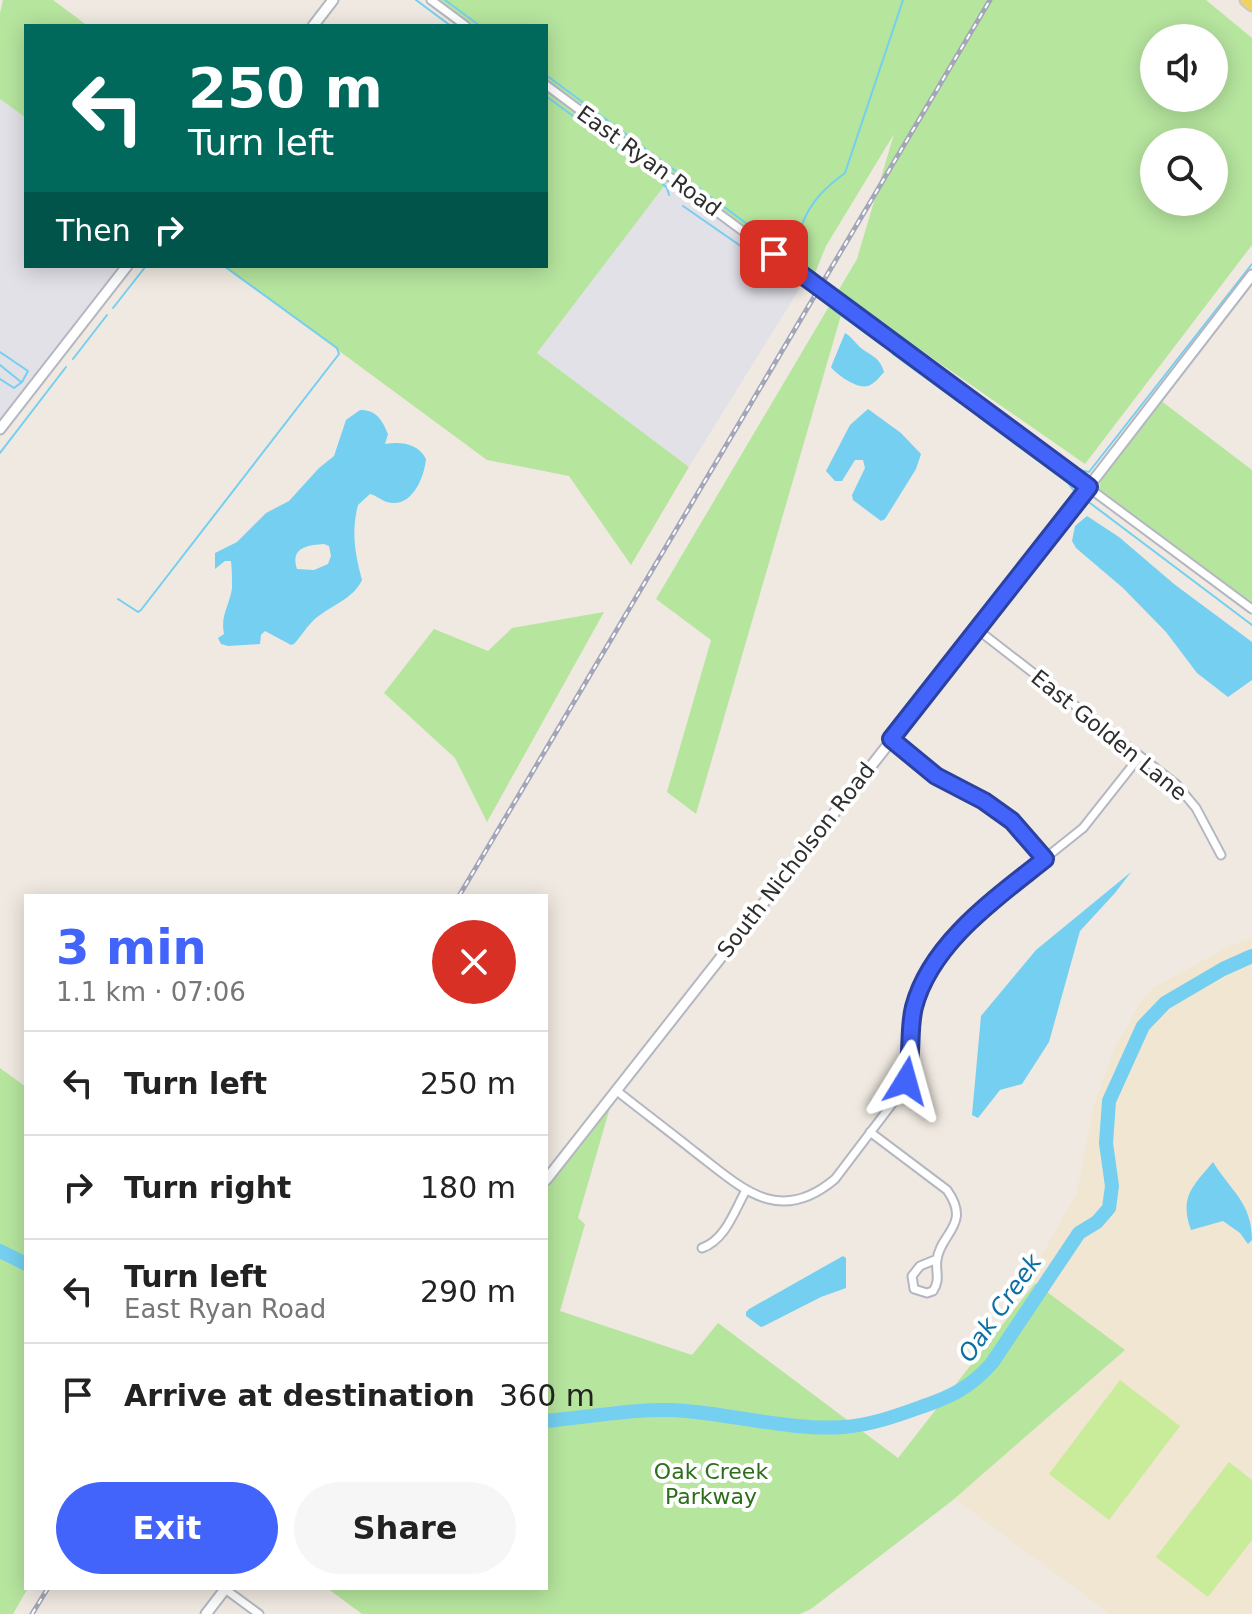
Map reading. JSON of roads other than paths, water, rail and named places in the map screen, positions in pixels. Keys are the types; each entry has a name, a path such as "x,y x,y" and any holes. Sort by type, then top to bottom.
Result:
{"street":[{"path":"315,24 333,0"},
{"path":"431,0 463,24"},
{"name":"East Ryan Road","path":"548,86 1252,609"},
{"path":"0,429 125,268"},
{"name":"South Nicholson Road","path":"548,1177 1252,275"},
{"name":"East Golden Lane","path":"978,630 1176,784 1196,808 1221,855"},
{"path":"891,739 936,776 984,801 1012,821 1045,859"},
{"path":"617,1091 745,1192 780,1200 795,1199 822,1189 835,1179 906,1081 911,1064 913,1013 920,990 931,970 963,928 994,899 1083,828 1140,756"},
{"path":"870,1132 947,1190 954,1200 955,1222 937,1259 937,1285 933,1291 920,1292 912,1283 915,1270 937,1259"},
{"path":"702,1248 710,1245 723,1232 745,1192"},
{"path":"206,1614 224,1590"},
{"path":"229,1590 259,1614"}],"water":[{"path":"845,333 878,360 882,367 884,372 870,385 853,383 831,367"},
{"path":"868,409 901,433 921,454 916,469 881,521 853,500 852,495 865,468 863,460 855,460 842,481 835,481 826,471 850,425"},
{"path":"360,410 371,412 386,429 385,444 403,443 423,454 426,459 415,491 403,501 395,503 370,494 358,505 355,542 362,580 348,597 316,618 294,644 265,631 260,644 221,644 218,638 224,634 224,616 232,588 232,567 231,561 225,561 215,569 215,553 237,542 266,513 289,501 334,456 346,420","holes":["318,544 329,546 331,556 328,564 314,570 297,569 296,556 302,549"]},
{"path":"1087,516 1119,537 1174,584 1252,642 1252,680 1228,697 1197,673 1166,632 1123,588 1076,548 1072,541 1075,526"},
{"path":"1131,872 1080,931 1049,1042 1022,1084 1000,1090 978,1118 972,1115 981,1016 1036,950"},
{"path":"1213,1162 1248,1216 1252,1240 1248,1244 1240,1233 1223,1221 1191,1230 1187,1200 1194,1185"},
{"path":"843,1256 846,1258 846,1288 761,1327 746,1316 749,1309"}],"waterway":[{"path":"416,0 448,24"},
{"path":"445,0 477,24"},
{"path":"782,247 799,229 820,194 845,173 903,0"},
{"path":"548,76 797,261"},
{"path":"548,97 658,179 669,195"},
{"path":"683,206 797,285"},
{"path":"849,298 1079,470 1089,472 1252,264"},
{"path":"113,308 144,268"},
{"path":"118,599 138,612 141,610 339,354 337,348 227,268"},
{"path":"812,271 817,275"},
{"path":"834,310 883,346"},
{"path":"73,359 107,315"},
{"path":"0,352 28,371 14,388 0,379"},
{"path":"893,354 960,403"},
{"path":"0,365 21,382"},
{"path":"0,453 66,367"},
{"path":"979,417 1068,483 1074,491"},
{"path":"1090,503 1252,625"},
{"name":"Oak Creek","path":"548,1421 669,1410 806,1427 844,1427 902,1414 968,1385 992,1363 1079,1233 1097,1222 1109,1208 1112,1186 1106,1143 1109,1101 1143,1026 1165,1003 1252,956"},
{"name":"Oak Creek","path":"0,1251 24,1263"}],"railway":[{"path":"460,894 990,0"},
{"path":"32,1614 47,1590"}],"park label":[{"name":"Oak Creek Parkway","path":"711,1484"}]}
